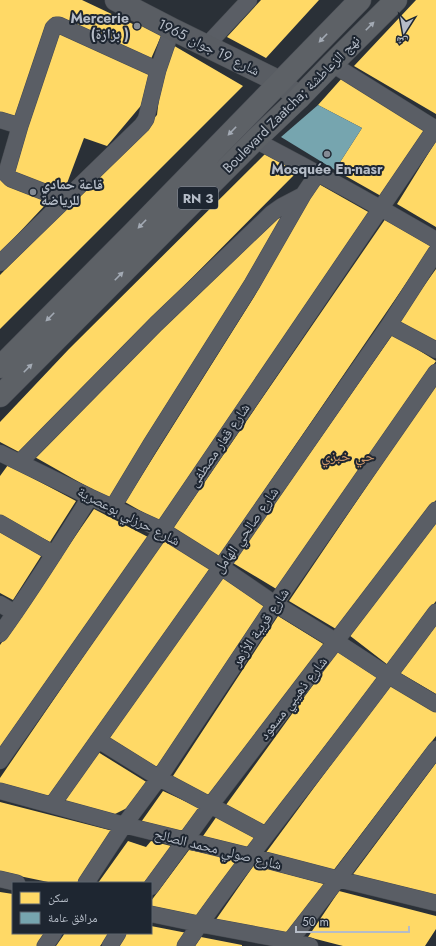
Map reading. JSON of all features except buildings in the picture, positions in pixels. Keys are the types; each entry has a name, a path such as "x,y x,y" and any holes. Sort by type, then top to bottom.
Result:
{"main road":[{"name":"Boulevard Zaatcha; نهج الزعاطشة","path":"0,367 360,0"},
{"name":"Boulevard Zaatcha; نهج الزعاطشة","path":"0,396 396,0"}],"street":[{"name":"شارع 19 جوان 1965","path":"116,0 280,82 299,98"},
{"path":"206,46 249,0"},
{"path":"65,200 11,178 6,174 20,126 53,28 56,25 59,25 158,70"},
{"path":"0,263 142,125 146,119 158,70 172,29"},
{"path":"332,64 436,128"},
{"path":"0,120 20,126"},
{"name":"شارع قعار مصطفى","path":"0,761 162,530 436,128"},
{"path":"255,140 382,208 436,240"},
{"path":"113,507 252,284 303,195 318,173"},
{"path":"6,459 156,324 272,213 303,195"},
{"name":"شارع صالحي الهامل","path":"52,805 221,567 389,326 436,252"},
{"path":"389,326 436,350"},
{"name":"شارع قريبة الأزهر","path":"87,882 124,825 159,778 275,604 436,372"},
{"name":"شارع حرزلي بوعصرية","path":"6,459 162,530 221,567 275,604 436,704"},
{"path":"0,634 54,554 90,497"},
{"name":"شارع ذهيبي مسعود","path":"152,886 210,806 337,642 436,510"},
{"path":"0,524 54,554"},
{"path":"0,604 15,613"},
{"path":"185,946 199,924 250,856 389,676 436,612"},
{"path":"98,740 159,778 266,835"},
{"path":"288,944 436,749"},
{"name":"شارع صولي محمد الصالح","path":"0,791 185,841 436,903"},
{"path":"0,879 13,882"},
{"path":"152,914 288,944 310,946"},
{"path":"45,946 53,934"},
{"path":"110,946 117,934"}],"place":[{"name":"Mercerie (بزازة )","path":"137,26"},
{"name":"Mosquée En-nasr","path":"327,154"},
{"name":"قاعة حمادي للرياضة","path":"33,192"}],"district":[{"name":"حي خبزي","path":"348,456"}]}
